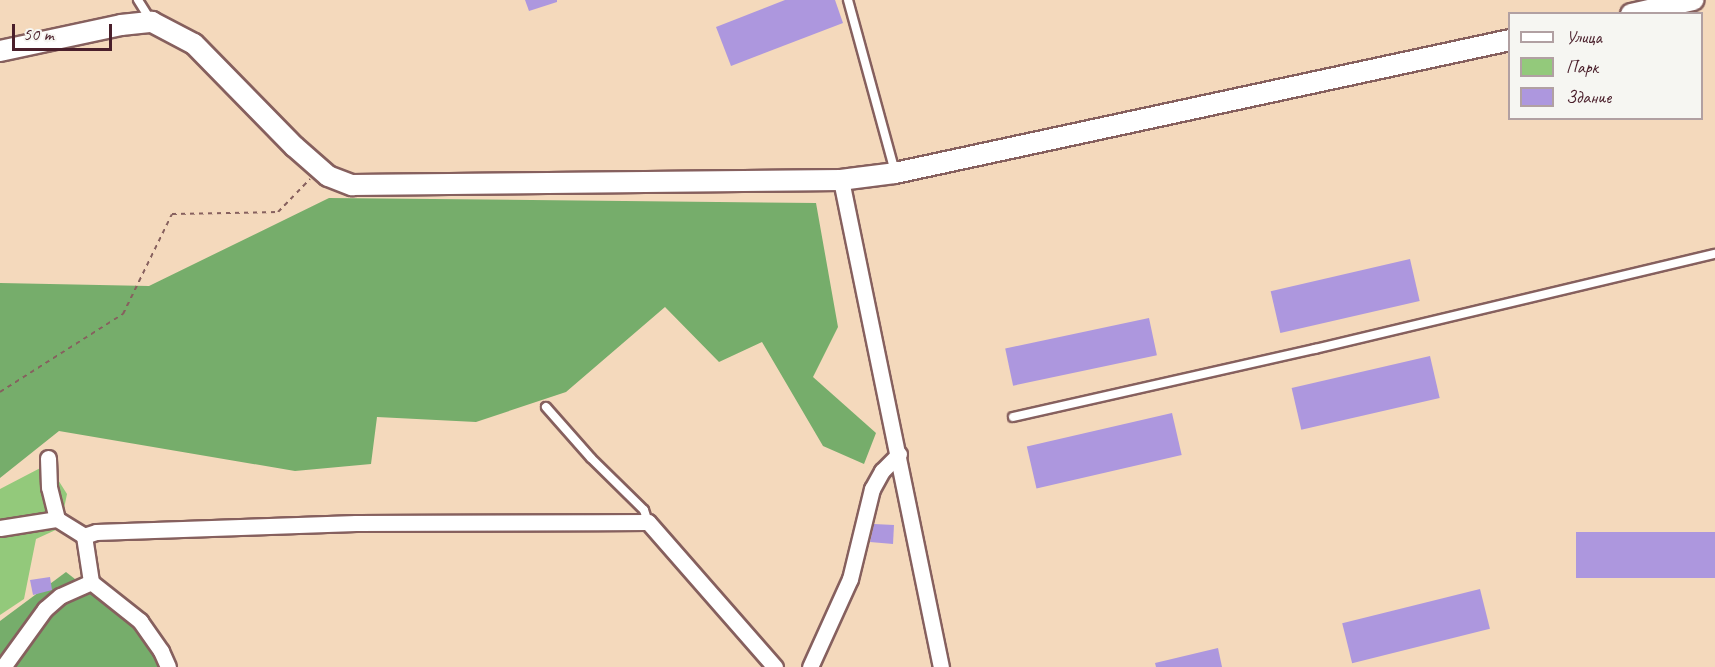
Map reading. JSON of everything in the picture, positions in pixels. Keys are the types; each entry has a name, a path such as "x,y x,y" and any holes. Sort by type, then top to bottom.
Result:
{"street":[{"path":"1640,12 1693,0"},
{"path":"0,51 121,25 152,22 194,45 320,169 328,176 352,185 841,180 896,173 1508,40"},
{"path":"841,180 941,667"},
{"path":"810,667 850,579 872,489 882,471 899,454"},
{"path":"48,458 49,488 57,519"},
{"path":"0,528 57,519 84,536 92,582 140,621 161,651 168,667"},
{"path":"84,536 96,532 356,523 648,522 775,667"},
{"path":"3,667 45,609 60,596 92,582"}],"lane":[{"path":"138,0 152,22"},
{"path":"848,0 896,173"},
{"path":"1013,417 1315,349 1715,254"},
{"path":"546,406 591,458 644,510 648,522"}],"path":[{"path":"0,392 123,314 172,214 278,212 320,169"}],"green space":[{"path":"329,198 816,203 838,327 813,377 876,433 864,464 823,446 762,342 719,362 665,307 566,392 476,422 377,417 371,464 295,471 59,431 0,478 0,283 149,286"},
{"path":"48,464 67,494 60,528 36,539 24,599 0,615 0,489"},
{"path":"66,572 149,637 160,667 0,667 0,621"}],"building":[{"path":"525,0 557,0 557,2 529,11"},
{"path":"785,0 835,0 843,23 731,66 716,27"},
{"path":"1410,259 1420,301 1280,333 1271,291"},
{"path":"1149,318 1157,355 1013,386 1005,349"},
{"path":"1430,356 1440,398 1301,430 1292,388"},
{"path":"1172,413 1182,455 1036,488 1027,447"},
{"path":"874,524 894,525 893,544 870,542"},
{"path":"1576,532 1715,532 1715,578 1576,578"},
{"path":"50,577 52,590 33,595 30,580"},
{"path":"1480,589 1490,629 1352,663 1342,623"},
{"path":"1218,648 1222,667 1156,667 1155,663"}]}
